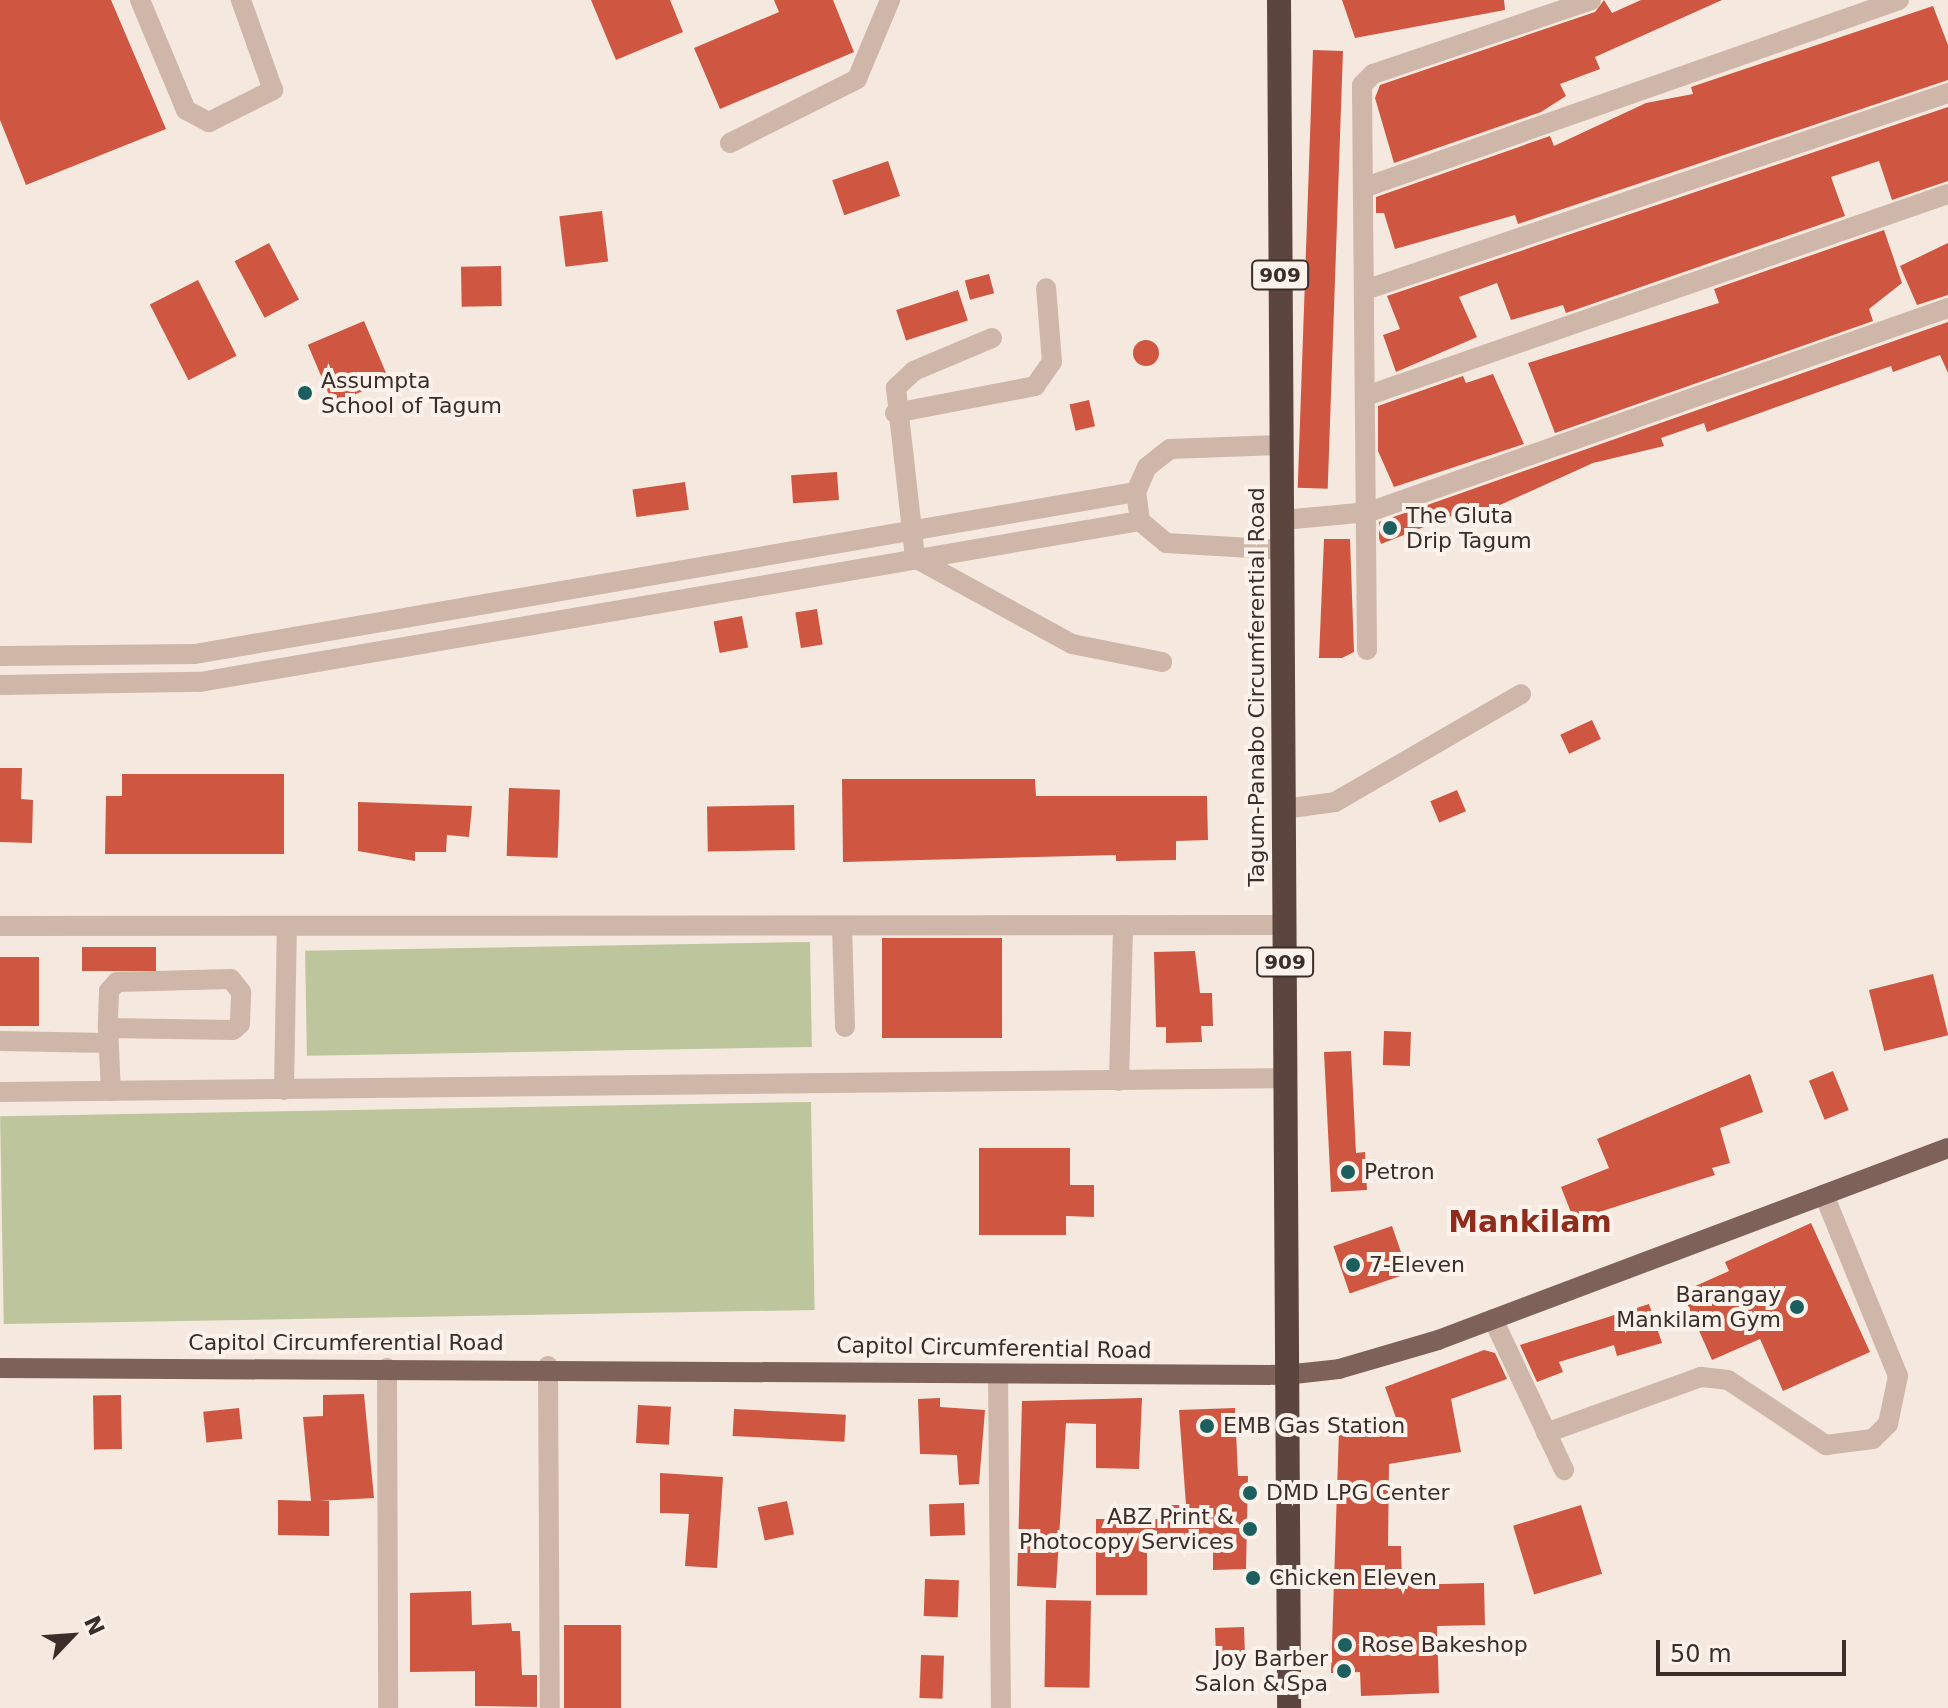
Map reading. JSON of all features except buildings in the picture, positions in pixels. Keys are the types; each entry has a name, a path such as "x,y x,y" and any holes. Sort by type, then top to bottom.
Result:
{"highway":[{"name":"Tagum-Panabo Circumferential Road","path":"1279,0 1287,1078 1285,1375"},
{"name":"909","path":"1285,1375 1289,1708"}],"main road":[{"name":"Capitol Circumferential Road","path":"0,1368 548,1366 998,1374 1285,1375 1371,1362 1948,1148"}],"street":[{"path":"140,0 186,110 209,122 273,90 241,0"},
{"path":"730,143 857,79 890,0"},
{"path":"1367,650 1369,512 1362,85 1369,77 1591,0"},
{"path":"1363,188 1899,0"},
{"path":"1365,290 1948,93"},
{"path":"1366,396 1948,194"},
{"path":"895,413 1035,386 1052,362 1046,288"},
{"path":"1283,520 1369,512 1948,308"},
{"path":"915,558 895,413 902,378 992,338"},
{"path":"1140,521 1136,492 1147,467 1170,449 1282,445"},
{"path":"0,656 195,654 612,579 1136,492"},
{"path":"1087,499 1091,529"},
{"path":"0,685 200,682 1140,521 1177,548 1283,550"},
{"path":"915,558 1072,644 1162,662"},
{"path":"612,579 618,608"},
{"path":"1284,809 1335,802 1521,694"},
{"path":"1119,1081 1123,925"},
{"path":"0,926 1284,925"},
{"path":"284,1090 287,926"},
{"path":"842,926 845,1027"},
{"path":"0,1041 108,1036 233,1030 240,1024 241,992 231,979 123,979 109,991 108,1036 111,1091"},
{"path":"0,1092 1287,1078"},
{"path":"1546,1433 1701,1377 1728,1380 1826,1445 1873,1439 1888,1424 1898,1376 1824,1195"},
{"path":"1493,1319 1564,1470"},
{"path":"548,1366 550,1708"},
{"path":"387,1368 388,1708"},
{"path":"998,1374 1001,1708"}],"green space":[{"path":"810,942 812,1047 307,1056 305,951"},
{"path":"811,1102 815,1310 4,1324 0,1116"}],"place":[{"name":"Assumpta School of Tagum","path":"305,393"},
{"name":"The Gluta Drip Tagum","path":"1390,528"},
{"name":"Petron","path":"1348,1172"},
{"name":"7-Eleven","path":"1353,1265"},
{"name":"Barangay Mankilam Gym","path":"1797,1307"},
{"name":"EMB Gas Station","path":"1207,1426"},
{"name":"DMD LPG Center","path":"1250,1493"},
{"name":"ABZ Print & Photocopy Services","path":"1250,1529"},
{"name":"Chicken Eleven","path":"1253,1578"},
{"name":"Rose Bakeshop","path":"1345,1645"},
{"name":"Joy Barber Salon & Spa","path":"1344,1671"}],"district":[{"name":"Mankilam","path":"1530,1222"}]}
